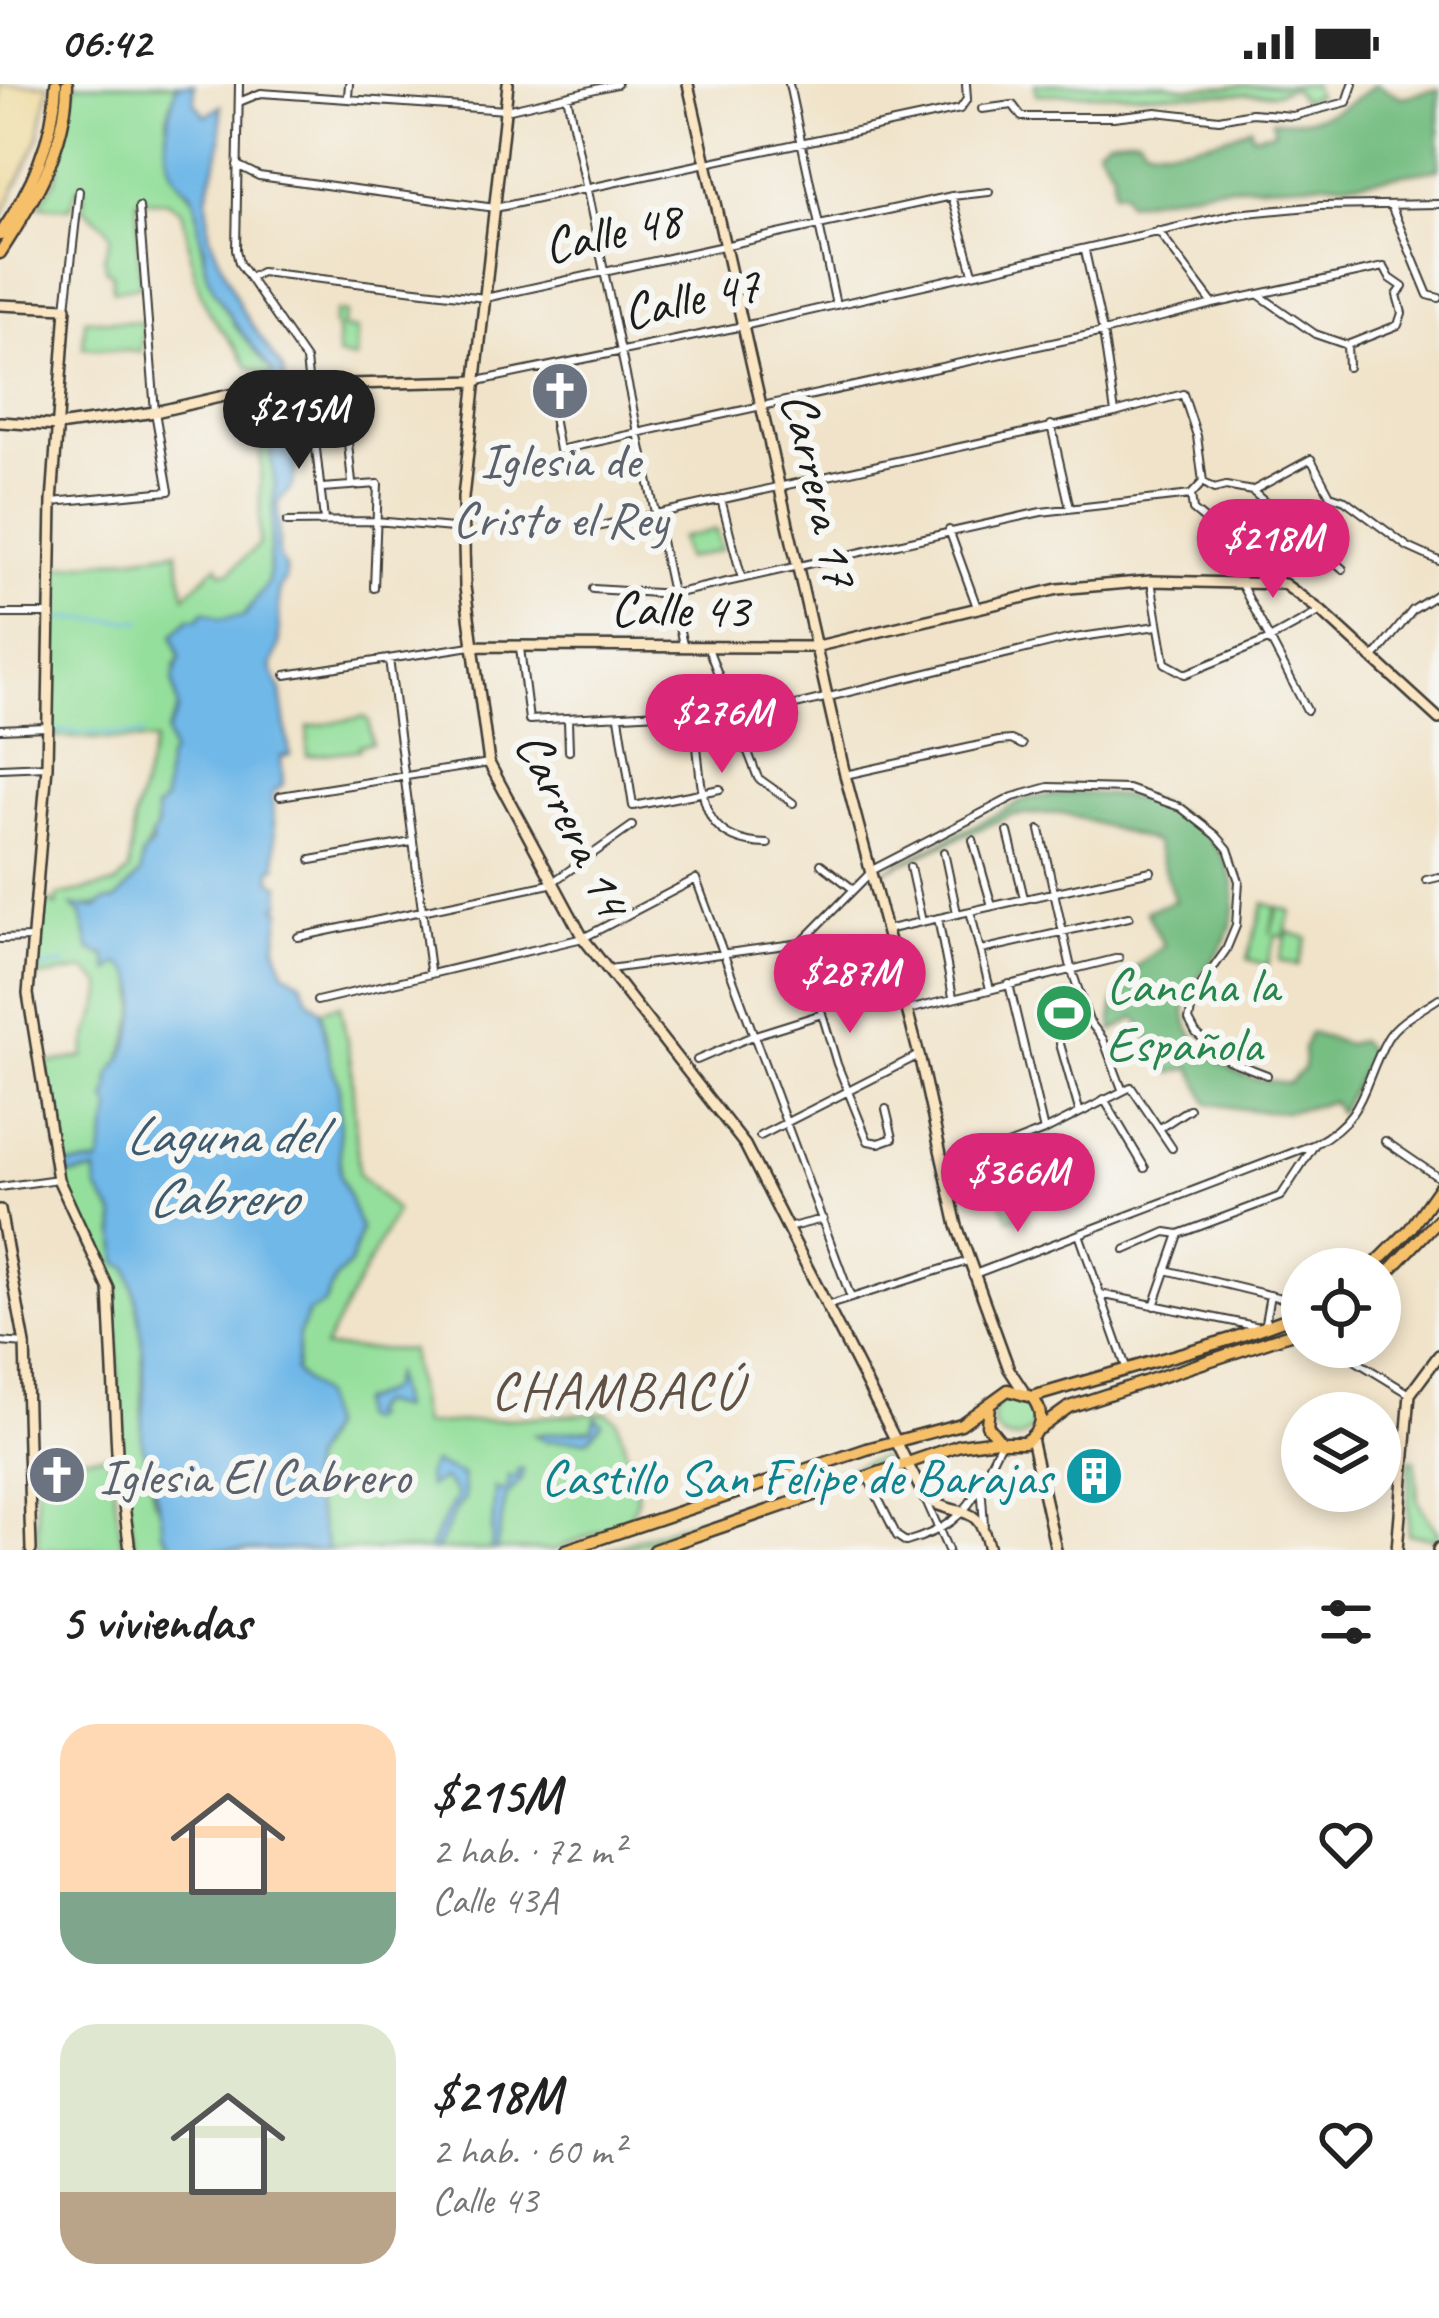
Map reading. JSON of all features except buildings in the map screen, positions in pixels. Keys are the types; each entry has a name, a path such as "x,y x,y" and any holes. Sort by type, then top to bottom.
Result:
{"highway":[{"path":"0,235 30,186 46,144 56,84"},
{"path":"0,254 48,170 63,123 67,84"},
{"path":"1391,1248 1439,1188"},
{"path":"1401,1260 1439,1219"},
{"path":"566,1550 895,1441 961,1424 1000,1393 1028,1394 1127,1370 1281,1321"},
{"path":"654,1550 968,1443 1016,1444 1070,1407 1281,1337"},
{"path":"1028,1394 1040,1412 1034,1434"},
{"path":"988,1406 987,1425 999,1441"}],"street":[{"path":"239,84 234,239 239,263 301,350 324,520"},
{"path":"348,96 349,84"},
{"name":"Carrera 14","path":"508,84 463,529 471,646 489,763 583,938 733,1126 925,1498"},
{"path":"239,101 261,93 506,110 616,84"},
{"name":"Carrera 17","path":"688,84 845,775 920,1055 968,1261 1010,1369 1028,1394"},
{"path":"789,84 836,305"},
{"path":"237,165 260,176 495,208 965,105 966,84"},
{"path":"982,109 1013,105 1022,117 1156,112 1220,119 1252,112 1293,116 1347,102 1353,84"},
{"path":"567,96 684,648"},
{"path":"79,190 52,502 46,766 28,994 58,1179 109,1289 117,1453 130,1550"},
{"name":"Calle 48","path":"250,278 261,272 485,298 952,196 989,192"},
{"path":"952,196 974,273"},
{"name":"Calle 47","path":"0,422 58,427 307,385 478,382 1277,208 1439,204"},
{"path":"52,502 169,491 155,412 139,207"},
{"path":"1392,208 1427,295 1439,298"},
{"path":"1159,232 1213,304"},
{"path":"1084,250 1115,412"},
{"path":"544,368 559,450 1384,267 1403,287 1397,295 1402,313 1398,325 1346,345 1315,334 1259,295"},
{"path":"0,305 66,308"},
{"path":"1346,345 1348,367"},
{"path":"587,529 1183,394 1197,436 1202,482 1191,495 1070,508 949,530 673,594 593,589"},
{"path":"1051,425 1070,508"},
{"path":"346,433 352,483"},
{"path":"1252,491 1311,460 1330,495 1345,500 1408,547 1439,561"},
{"path":"322,488 377,482 374,588"},
{"path":"1202,482 1214,489 1226,486 1252,491 1343,569"},
{"path":"1191,495 1193,510 1321,610 1439,718"},
{"path":"722,499 742,579"},
{"path":"287,522 376,521 463,529"},
{"path":"949,530 977,607"},
{"path":"1151,581 1165,663 1172,670 1194,673 1321,610"},
{"name":"Calle 43","path":"286,675 471,646 817,646 1058,590 1151,581 1284,584"},
{"path":"1240,581 1307,710"},
{"path":"1373,659 1413,610 1439,592"},
{"path":"0,614 48,614"},
{"path":"738,719 1067,639 1157,626"},
{"path":"519,644 529,720 679,712 688,716 696,733 706,809 722,831 747,843 768,844"},
{"path":"708,648 758,778 793,803"},
{"path":"389,659 431,972"},
{"path":"619,717 633,806 720,789"},
{"path":"568,720 569,751"},
{"path":"0,729 46,727"},
{"path":"845,775 999,741 1022,746"},
{"path":"280,796 489,763"},
{"path":"0,768 46,766"},
{"path":"609,969 801,944 869,873 1012,796 1039,787 1128,789 1180,807 1228,849 1239,881 1236,926 1226,950 1190,1003 1191,1028 1228,1060 1267,1075"},
{"path":"298,937 550,884 632,826"},
{"path":"1040,830 1071,968 1089,1022 1103,1039 1127,1088 1172,1148"},
{"path":"1008,832 1024,899"},
{"path":"973,840 992,906"},
{"path":"311,860 412,842"},
{"path":"944,852 957,914"},
{"path":"820,864 853,889"},
{"path":"910,867 922,922"},
{"path":"885,930 1150,871"},
{"path":"1426,880 1439,877"},
{"path":"317,1001 583,938 696,879 851,1298"},
{"path":"970,911 990,988"},
{"path":"981,950 1129,917"},
{"path":"938,918 953,999"},
{"path":"0,939 32,938"},
{"path":"801,944 847,1092 868,1141 893,1138 886,1109"},
{"path":"908,1010 1119,958"},
{"path":"1009,984 1044,1131"},
{"path":"972,1275 1337,1132 1359,1107 1392,1032 1439,998"},
{"path":"697,1060 822,1014"},
{"path":"1060,1044 1079,1110"},
{"path":"760,1136 920,1055"},
{"path":"945,1169 1044,1131 1127,1088"},
{"path":"1104,1099 1145,1168"},
{"path":"1160,1128 1189,1109"},
{"path":"1385,1141 1439,1178"},
{"path":"1125,1250 1281,1196 1315,1144"},
{"path":"0,1187 58,1179"},
{"path":"0,1210 25,1344 31,1550"},
{"path":"787,1228 823,1219"},
{"path":"1079,1234 1127,1370"},
{"path":"1154,1306 1178,1234"},
{"path":"826,1306 968,1261"},
{"path":"1165,1270 1281,1298"},
{"path":"1100,1294 1264,1328 1270,1295"},
{"path":"0,1342 25,1344"},
{"path":"1397,1550 1410,1394 1439,1354"},
{"path":"1367,1368 1410,1394"},
{"path":"1034,1434 1056,1550"},
{"path":"868,1478 899,1539 910,1541 940,1529 964,1512 999,1441"},
{"path":"981,1483 989,1550"},
{"path":"925,1498 984,1525"},
{"path":"925,1498 948,1550"}],"green space":[{"path":"75,84 177,84 167,118 170,164 178,182 195,200 205,266 235,326 273,372 272,377 248,367 209,311 195,274 182,211 166,201 137,201 140,286 113,291 112,273 106,270 104,257 111,236 83,207 83,189 78,187 70,208 39,206 55,181"},
{"path":"1035,84 1188,88 1313,84 1317,96 1302,100 1292,87 1273,94 1036,94"},
{"path":"1375,84 1402,97 1439,89 1439,169 1360,181 1213,187 1127,203 1122,191 1113,192 1113,171 1097,147 1108,139 1138,136 1145,145 1168,147 1214,140 1250,126 1252,135 1275,131 1272,120 1328,114"},
{"path":"336,311 346,313 342,328 357,330 356,359 338,356 333,325"},
{"path":"85,319 144,323 141,352 83,348"},
{"path":"262,404 267,405 274,425 269,441 275,483 268,583 244,616 220,619 205,611 197,619 189,618 173,635 180,657 175,665 178,710 167,733 172,753 164,802 156,809 155,831 142,857 141,874 121,897 73,907 81,914 90,950 135,974 136,1012 122,1059 109,1077 111,1108 99,1164 67,1166 68,1175 97,1171 97,1188 115,1216 118,1263 128,1267 143,1321 142,1441 154,1500 164,1516 162,1532 175,1550 135,1550 120,1448 110,1280 60,1176 64,1174 46,1077 46,1063 84,1057 102,985 86,970 37,977 43,898 57,906 57,896 116,884 129,871 134,819 155,741 49,737 52,568 177,551 185,596 217,565 221,572 230,572 259,544"},
{"path":"716,530 721,550 685,559 680,538"},
{"path":"364,717 369,721 372,743 359,750 307,756 308,727"},
{"path":"1077,793 1151,802 1208,836 1229,871 1233,913 1223,945 1187,999 1187,1022 1201,1044 1233,1070 1289,1083 1304,1068 1303,1049 1310,1033 1347,1044 1359,1041 1371,1053 1339,1113 1332,1101 1270,1111 1208,1103 1192,1068 1171,1073 1136,1017 1113,1032 1118,991 1132,972 1164,946 1146,911 1175,901 1155,842 1063,813 1011,815 876,875 1029,798"},
{"path":"1264,903 1276,907 1270,934 1278,907 1291,911 1284,937 1276,935 1267,965 1247,959"},
{"path":"1288,932 1307,938 1298,966 1279,960"},
{"name":"Cancha la Española","path":"1069,994 1078,1028 1059,1032 1051,999"},
{"path":"340,1005 351,1063 359,1174 396,1211 324,1348 410,1350 422,1425 606,1412 617,1420 637,1487 637,1502 628,1520 554,1550 328,1550 308,1479 310,1461 328,1428 324,1414 295,1372 299,1334 308,1313 324,1304 336,1278 350,1264 361,1230 340,1174 339,1085 321,1010"},
{"path":"1012,1183 1025,1212 1009,1219 996,1190"},
{"path":"1014,1397 1029,1403 1035,1418 1029,1433 1014,1439 999,1433 993,1418 999,1403"},
{"path":"109,1455 123,1550 38,1550 35,1459"},
{"path":"882,1457 884,1463 802,1492 799,1484"},
{"path":"1409,1460 1415,1460 1418,1502 1438,1533 1434,1539 1408,1534"},
{"path":"697,1519 699,1525 623,1550 606,1550"}],"sand":[{"path":"0,84 49,84 38,140 0,220"}],"water":[{"name":"Laguna del Cabrero","path":"177,84 194,84 195,103 206,116 221,106 221,143 207,196 209,234 241,309 283,370 289,424 295,431 296,469 291,488 278,502 279,557 285,579 279,589 279,646 271,668 281,691 290,755 281,757 283,784 272,794 277,867 271,869 272,881 280,885 281,903 276,907 281,910 276,947 284,971 302,982 308,999 321,1010 339,1085 340,1174 361,1230 350,1264 336,1278 324,1304 308,1313 299,1334 295,1372 321,1396 328,1428 310,1461 308,1479 328,1550 175,1550 162,1532 142,1443 139,1316 128,1268 118,1263 115,1216 97,1188 96,1172 67,1175 67,1165 99,1164 111,1109 106,1099 110,1076 127,1047 137,1006 128,970 118,964 110,972 106,956 90,950 81,914 72,906 97,908 116,900 141,873 142,856 153,843 156,809 164,802 167,760 172,753 167,733 178,710 173,678 180,657 173,635 205,611 220,619 244,616 268,583 275,483 269,441 274,425 267,405 273,396 267,375 273,372 217,295 204,262 195,201 170,168 166,132"},
{"path":"393,1375 400,1409 377,1403 366,1421 358,1418 358,1403 388,1390"},
{"path":"596,1417 602,1423 588,1440 546,1441 535,1435 591,1429"},
{"path":"433,1463 462,1475 465,1499 436,1550 430,1550 457,1494 443,1479 428,1487 427,1473"},
{"path":"518,1469 523,1470 522,1479 506,1497 496,1550 491,1550 495,1488 502,1492 509,1485 508,1476 517,1478"}],"waterway":[{"path":"54,618 142,621"},
{"path":"50,731 144,735"},
{"path":"40,968 66,964"}],"place":[{"name":"Iglesia de Cristo el Rey","path":"560,391"},
{"name":"Cancha la Española","path":"1064,1013"},
{"name":"Iglesia El Cabrero","path":"57,1475"},
{"name":"Castillo San Felipe de Barajas","path":"1094,1476"}],"district":[{"name":"CHAMBACÚ","path":"617,1389"}]}
